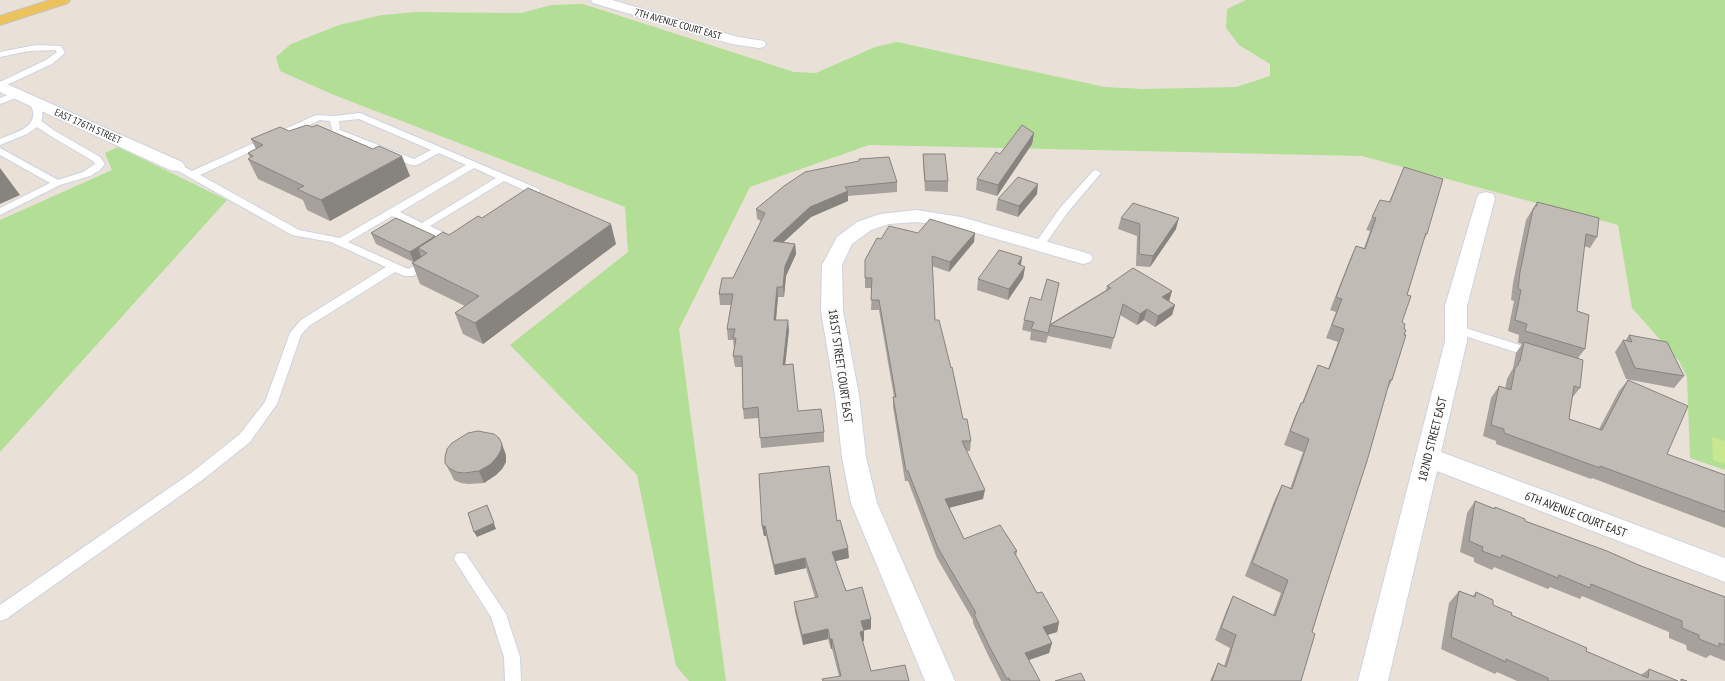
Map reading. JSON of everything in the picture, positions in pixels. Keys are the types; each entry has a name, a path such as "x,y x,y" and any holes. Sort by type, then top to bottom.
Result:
{"main road":[{"path":"0,13 39,0"},
{"path":"0,17 42,3 46,0"},
{"path":"0,21 64,0"}],"street":[{"name":"7TH AVENUE COURT EAST","path":"598,0 737,41 759,44"},
{"name":"EAST 176TH STREET","path":"0,86 176,166"},
{"name":"182ND STREET EAST","path":"1377,680 1456,341 1456,306 1486,198"},
{"name":"181ST STREET COURT EAST","path":"940,681 864,503 854,457 847,395 832,311 832,265 844,241 864,226 887,218 916,216 954,221 1083,258"},
{"name":"6TH AVENUE COURT EAST","path":"1428,457 1725,570"}],"lane":[{"path":"0,55 29,47 43,46 58,48 61,53 49,62 0,86"},
{"path":"0,101 25,97 37,106 39,113 37,122 32,127 0,142"},
{"path":"192,175 319,116 334,119 360,116 535,192 522,200"},
{"path":"334,119 336,131 414,163 438,150"},
{"path":"0,212 57,183 86,172 100,164 97,159 52,133 37,122"},
{"path":"0,151 57,183"},
{"path":"340,242 473,165"},
{"path":"176,166 296,233 334,239 409,274 460,241 422,227 392,212"},
{"path":"1039,245 1064,210 1096,173"},
{"path":"422,227 503,178"},
{"path":"0,614 196,477 245,438 271,404 296,333 305,323 394,267"},
{"path":"1456,329 1547,357"},
{"path":"461,559 498,614 512,657 513,681"}],"green space":[{"path":"1246,0 1725,0 1725,470 1690,458 1687,377 1679,361 1632,308 1618,225 1362,156 869,145 750,187 679,329 726,681 689,681 676,666 637,475 510,345 628,252 625,207 334,95 280,71 276,57 291,44 339,25 382,15 417,12 521,13 551,5 583,4 794,72 816,73 875,47 897,42 1105,87 1143,89 1236,87 1270,76 1270,64 1239,45 1226,28 1227,9"},
{"path":"118,147 227,200 0,452 0,220 112,170 105,153"},
{"path":"1712,437 1725,441 1725,464 1713,460"}],"building":[{"path":"307,125 312,127 317,125 373,149 379,146 402,156 321,200 297,189 304,186 248,159 253,156 248,153 263,145 251,139 280,127 289,131"},
{"path":"1022,125 1034,133 998,185 977,179 996,152 1000,154"},
{"path":"923,154 945,154 948,181 925,181"},
{"path":"889,157 897,182 845,187 848,191 810,207 773,241 795,244 785,266 783,287 777,287 774,320 788,320 783,365 793,364 798,411 821,409 824,432 760,438 758,407 743,409 742,356 733,356 736,338 733,338 735,329 727,329 733,294 719,294 722,278 733,278 765,213 756,209 784,186 805,172 859,161 859,159"},
{"path":"1404,167 1443,179 1407,295 1411,296 1402,322 1405,324 1404,329 1406,330 1404,335 1406,335 1392,380 1390,380 1367,461 1312,632 1315,634 1301,681 1212,681 1218,663 1226,667 1236,635 1221,628 1233,596 1275,616 1288,580 1252,563 1282,485 1292,489 1309,439 1290,431 1301,403 1303,403 1318,365 1329,369 1344,329 1332,325 1342,299 1336,297 1356,246 1365,249 1376,218 1372,217 1380,200 1390,202"},
{"path":"1018,177 1038,184 1019,206 998,199"},
{"path":"528,188 611,224 475,323 455,313 479,296 412,263 427,253 418,248 443,232 449,235 478,216 482,218"},
{"path":"1537,202 1599,218 1597,237 1586,234 1577,311 1589,315 1585,349 1525,331 1527,324 1515,320 1521,290 1518,289 1520,272 1533,209 1537,206"},
{"path":"1133,203 1179,218 1153,256 1139,254 1140,224 1121,218"},
{"path":"396,218 435,236 410,252 371,233"},
{"path":"930,219 975,233 950,262 932,256 935,320 939,320 951,368 952,367 963,419 967,419 971,441 962,441 985,490 945,499 964,539 1000,525 1017,551 1014,552 1037,593 1042,592 1059,622 1043,627 1052,643 1025,653 1040,681 1010,681 1009,678 1007,679 989,646 974,614 976,613 938,548 908,471 906,471 893,397 896,397 879,300 871,300 872,278 865,278 865,260 877,238 881,239 889,226 918,233"},
{"path":"999,250 1022,257 1018,264 1025,267 1009,289 978,279"},
{"path":"1133,268 1172,291 1162,297 1175,305 1158,316 1147,309 1140,314 1123,304 1114,338 1050,325 1111,288 1107,286"},
{"path":"1047,279 1059,283 1048,333 1031,329 1034,322 1024,320 1030,297 1041,300"},
{"path":"1629,335 1667,342 1684,376 1635,368 1623,340 1632,342"},
{"path":"1524,342 1583,360 1580,388 1574,386 1569,419 1602,430 1628,380 1688,406 1667,454 1725,475 1725,512 1600,466 1600,468 1504,433 1504,429 1491,425 1499,386 1511,390 1515,368 1520,361"},
{"path":"478,431 494,434 499,438 502,444 501,450 497,457 491,464 479,471 464,473 456,472 449,468 445,463 447,449 452,443 468,433"},
{"path":"829,466 837,521 840,520 848,548 832,552 846,591 862,587 871,619 861,621 864,631 860,632 871,671 905,665 909,681 823,681 822,679 841,676 828,629 802,635 794,602 818,597 805,558 774,565 765,526 762,526 759,474"},
{"path":"1475,501 1495,509 1495,507 1525,519 1525,521 1725,597 1725,645 1719,643 1719,647 1699,639 1699,635 1682,628 1682,621 1591,584 1590,588 1559,575 1558,578 1502,555 1501,558 1482,551 1483,547 1469,541"},
{"path":"487,505 494,523 474,532 468,513"},
{"path":"1459,591 1475,597 1476,592 1493,600 1493,605 1512,613 1511,615 1587,648 1586,651 1648,678 1649,669 1678,681 1548,681 1548,678 1506,659 1506,662 1451,637"},
{"path":"1081,673 1085,681 1055,681"}]}
